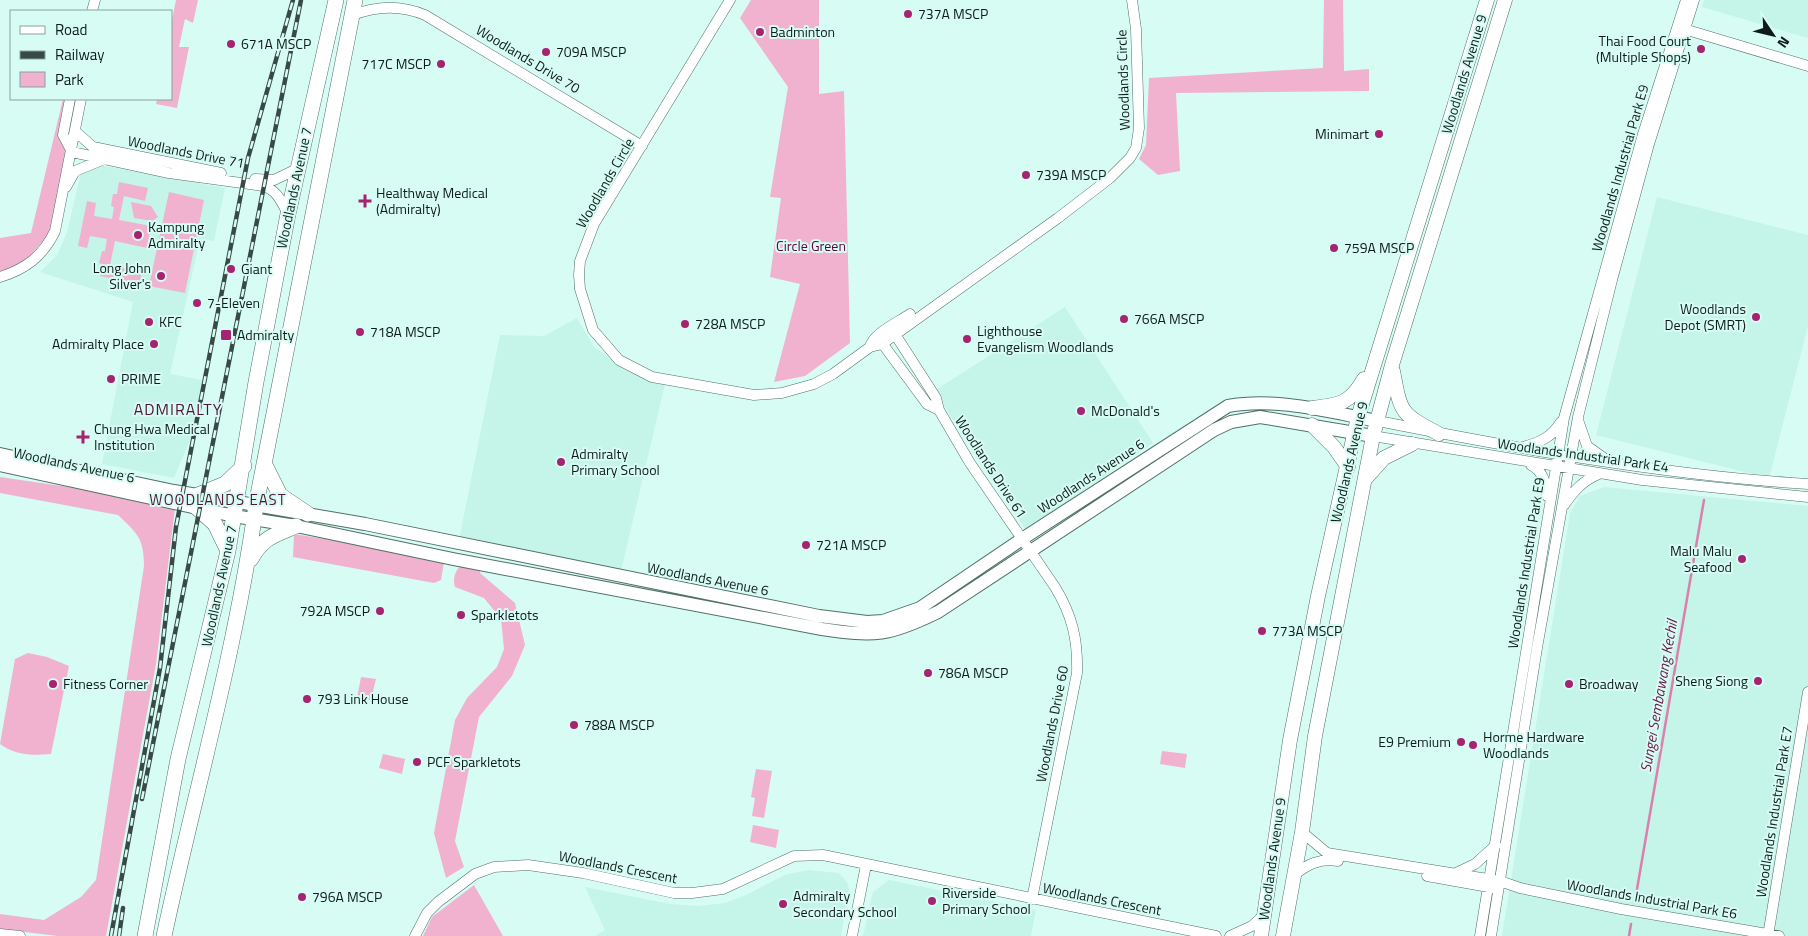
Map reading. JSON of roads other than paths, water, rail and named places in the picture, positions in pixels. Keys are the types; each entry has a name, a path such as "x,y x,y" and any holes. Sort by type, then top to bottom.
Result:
{"main road":[{"name":"Woodlands Avenue 7","path":"144,936 178,759 228,551 244,466 256,382 288,214 336,0"},
{"name":"Woodlands Avenue 9","path":"1261,936 1290,740 1320,587 1358,417 1487,0"},
{"name":"Woodlands Avenue 9","path":"1283,936 1302,832 1315,736 1373,436 1392,365 1505,0"},
{"name":"Woodlands Avenue 7","path":"164,936 221,691 354,7"},
{"path":"1312,408 1341,404 1351,398 1374,363"},
{"path":"1392,365 1399,404 1404,413 1440,434"},
{"path":"1312,425 1334,447 1348,467"},
{"path":"1365,480 1384,458 1412,444"},
{"path":"264,463 280,495 308,514"},
{"path":"228,551 215,524 197,501 225,484 244,466"},
{"path":"246,566 258,546 266,538 296,526"}],"street":[{"name":"Woodlands Drive 70","path":"383,0 395,7"},
{"name":"Woodlands Circle","path":"730,0 594,224 580,262 580,289 593,330 620,360 652,377 754,395 782,393 814,384 833,374 1061,214 1110,178 1130,158 1136,148 1139,128 1136,29 1132,0"},
{"name":"Woodlands Industrial Park E9","path":"1480,936 1494,884 1562,507 1567,469 1596,322 1643,134 1686,0"},
{"name":"Woodlands Industrial Park E9","path":"1492,936 1496,845 1564,418 1596,322 1694,0"},
{"name":"Woodlands Drive 70","path":"354,7 365,10 395,7 415,11 439,23 642,146"},
{"path":"1684,29 1808,66"},
{"path":"70,100 63,135 72,152"},
{"path":"0,277 23,269 48,244 55,231 67,161 72,152 81,100"},
{"name":"Woodlands Drive 71","path":"75,131 93,147 234,175 274,180 297,169"},
{"name":"Woodlands Drive 71","path":"72,152 169,173 272,188 288,214"},
{"path":"63,192 75,171 102,160"},
{"name":"Woodlands Drive 61","path":"893,331 936,398 939,410 970,462 1022,539"},
{"name":"Woodlands Drive 61","path":"880,340 927,404 939,410"},
{"name":"Woodlands Avenue 6","path":"0,454 235,509 255,512 308,514 820,616 867,622 883,620 920,608 1022,539 1228,406 1244,403 1270,403 1312,408 1358,417"},
{"name":"Woodlands Avenue 6","path":"255,512 296,526 462,560 860,635 882,634 922,620 938,612 1031,553 1214,430 1231,422 1260,417 1355,433"},
{"name":"Woodlands Industrial Park E4","path":"1358,417 1519,448 1719,478 1808,484"},
{"path":"1578,417 1587,446 1610,461"},
{"path":"1519,448 1540,442 1551,436 1564,418"},
{"name":"Woodlands Industrial Park E4","path":"1355,433 1600,474 1808,497"},
{"path":"1526,462 1539,469 1546,484 1548,515"},
{"name":"Woodlands Avenue 6","path":"0,465 197,501"},
{"path":"1562,507 1574,490 1585,480 1600,474"},
{"name":"Woodlands Drive 60","path":"1022,539 1068,608 1074,624 1078,651 1078,673 1032,899"},
{"name":"Woodlands Industrial Park E7","path":"1768,935 1808,692"},
{"name":"Woodlands Industrial Park E6","path":"1302,832 1327,854 1455,873 1494,884"},
{"path":"1455,873 1475,864 1496,845"},
{"name":"Woodlands Crescent","path":"415,936 427,913 438,902 475,874 494,867 528,865 556,869 674,893 723,889 794,856 823,855 1216,936"},
{"name":"Woodlands Industrial Park E6","path":"1294,875 1310,864 1328,860 1520,888 1621,909 1779,936"},
{"path":"852,936 866,865"},
{"path":"1230,936 1252,926 1264,915"},
{"path":"0,934 20,936"}],"waterway":[{"name":"Sungei Sembawang Kechil","path":"1636,895 1704,500"},
{"name":"Sungei Sembawang Kechil","path":"1629,936 1631,924"}],"railway":[{"path":"111,936 160,668 176,527 248,158 293,0"},
{"path":"142,799 301,0"},
{"path":"119,936 123,908"}],"place":[{"name":"737A MSCP","path":"908,14"},
{"name":"Badminton","path":"760,32"},
{"name":"671A MSCP","path":"231,44"},
{"name":"Thai Food Court (Multiple Shops)","path":"1701,49"},
{"name":"709A MSCP","path":"546,52"},
{"name":"717C MSCP","path":"441,64"},
{"name":"Minimart","path":"1379,134"},
{"name":"739A MSCP","path":"1026,175"},
{"name":"Healthway Medical (Admiralty)","path":"365,201"},
{"name":"Kampung Admiralty","path":"138,235"},
{"name":"759A MSCP","path":"1334,248"},
{"name":"Giant","path":"231,269"},
{"name":"Long John Silver's","path":"161,276"},
{"name":"7-Eleven","path":"197,303"},
{"name":"Woodlands Depot (SMRT)","path":"1756,317"},
{"name":"766A MSCP","path":"1124,319"},
{"name":"KFC","path":"149,322"},
{"name":"728A MSCP","path":"685,324"},
{"name":"718A MSCP","path":"360,332"},
{"name":"Admiralty","path":"226,335"},
{"name":"Lighthouse Evangelism Woodlands","path":"967,339"},
{"name":"Admiralty Place","path":"154,344"},
{"name":"PRIME","path":"111,379"},
{"name":"McDonald's","path":"1081,411"},
{"name":"Chung Hwa Medical Institution","path":"83,437"},
{"name":"Admiralty Primary School","path":"561,462"},
{"name":"721A MSCP","path":"806,545"},
{"name":"Malu Malu Seafood","path":"1742,559"},
{"name":"792A MSCP","path":"380,611"},
{"name":"Sparkletots","path":"461,615"},
{"name":"773A MSCP","path":"1262,631"},
{"name":"786A MSCP","path":"928,673"},
{"name":"Sheng Siong","path":"1758,681"},
{"name":"Fitness Corner","path":"53,684"},
{"name":"Broadway","path":"1569,684"},
{"name":"793 Link House","path":"307,699"},
{"name":"788A MSCP","path":"574,725"},
{"name":"E9 Premium","path":"1461,742"},
{"name":"Horme Hardware Woodlands","path":"1473,745"},
{"name":"PCF Sparkletots","path":"417,762"},
{"name":"796A MSCP","path":"302,897"},
{"name":"Riverside Primary School","path":"932,901"},
{"name":"Admiralty Secondary School","path":"783,904"}],"district":[{"name":"ADMIRALTY","path":"178,409"},
{"name":"WOODLANDS EAST","path":"218,500"}],"park label":[{"name":"Circle Green","path":"811,246"}]}
